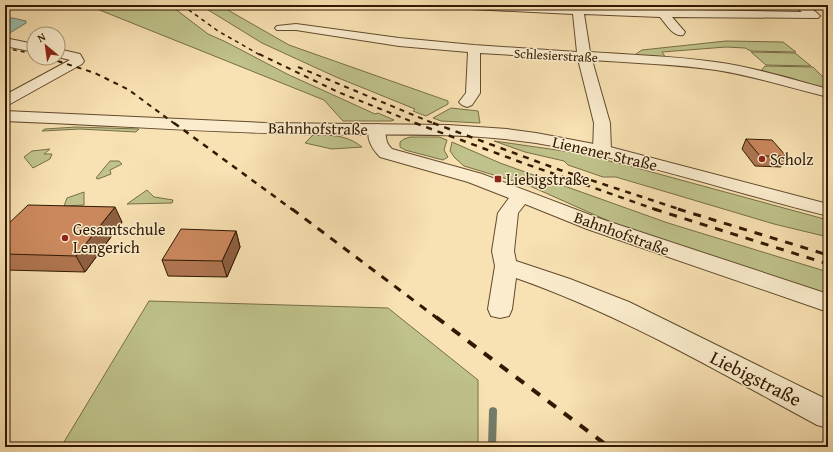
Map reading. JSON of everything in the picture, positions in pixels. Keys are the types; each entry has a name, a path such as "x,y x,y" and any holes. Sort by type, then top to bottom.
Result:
{"street":[{"path":"450,5 627,9 663,14 814,16 798,5"},
{"path":"577,8 584,56 602,123 602,150"},
{"path":"663,14 679,32"},
{"name":"Schlesierstraße","path":"281,28 296,27 399,42 474,50 682,62 716,66 752,72 828,93"},
{"path":"5,42 26,46"},
{"path":"466,102 473,94 474,50"},
{"path":"5,101 77,61 75,58 66,56"},
{"name":"Bahnhofstraße","path":"5,116 270,128 377,129 376,138 379,147 386,153 398,158 457,172 594,224 828,303"},
{"name":"Lienener Straße","path":"377,129 432,129 494,133 534,138 602,150 828,210"},
{"path":"500,309 506,266 503,251 508,213 522,196"},
{"name":"Liebigstraße","path":"506,266 562,285 620,309 828,415"}],"green space":[{"path":"87,5 170,5 208,34 287,74 375,114 378,113 394,120 343,121 324,100"},
{"path":"219,5 289,45 448,101 448,104 426,116 413,111 415,109 336,77 262,43 205,8"},
{"path":"726,41 783,42 796,52 751,51 745,48 726,47 662,52 666,58 633,56 642,50"},
{"path":"751,52 795,53 811,66 766,65"},
{"path":"765,66 813,67 828,82 828,89 761,71"},
{"path":"451,108 478,111 480,123 441,121 433,118"},
{"path":"76,127 139,129 136,132 80,129 42,131 45,129"},
{"path":"313,135 345,138 362,147 332,149 305,143"},
{"path":"410,137 439,137 447,140 444,150 448,157 443,160 405,150 400,147 400,142"},
{"path":"494,141 571,152 622,164 828,220 828,237 774,224 616,177 603,177 568,165 564,161 525,152"},
{"path":"452,142 500,163 668,223 828,272 828,296 631,231 530,186 464,166 450,151"},
{"path":"50,149 44,154 52,154 50,159 33,168 24,157 32,151"},
{"path":"110,161 119,161 122,164 110,170 111,174 98,179 96,178"},
{"path":"147,190 154,197 173,200 172,203 127,204"},
{"path":"84,192 84,205 64,206 67,198"},
{"path":"149,301 388,308 478,380 478,447 61,447"}],"shaded area":[{"path":"5,18 26,21 26,23 5,36"}],"building":[{"path":"746,139 772,140 786,156 760,156"},
{"path":"28,205 115,207 76,256 5,254 5,227"},
{"path":"181,229 236,231 222,261 162,260"}],"waterway":[{"path":"492,447 493,410"}],"railway":[{"path":"182,5 218,31 260,55"},
{"path":"5,48 26,52"},
{"path":"259,54 338,92 418,124"},
{"path":"66,64 95,73 129,90 175,124"},
{"path":"298,67 435,124"},
{"path":"174,123 293,210"},
{"path":"415,123 656,209"},
{"path":"433,123 560,170 682,210"},
{"path":"292,209 437,318"},
{"path":"656,209 828,264"},
{"path":"678,209 828,255"},
{"path":"436,317 609,447"}],"place":[{"name":"Scholz","path":"762,159"},
{"name":"Liebigstraße","path":"498,179"},
{"name":"Gesamtschule Lengerich","path":"65,238"}]}
